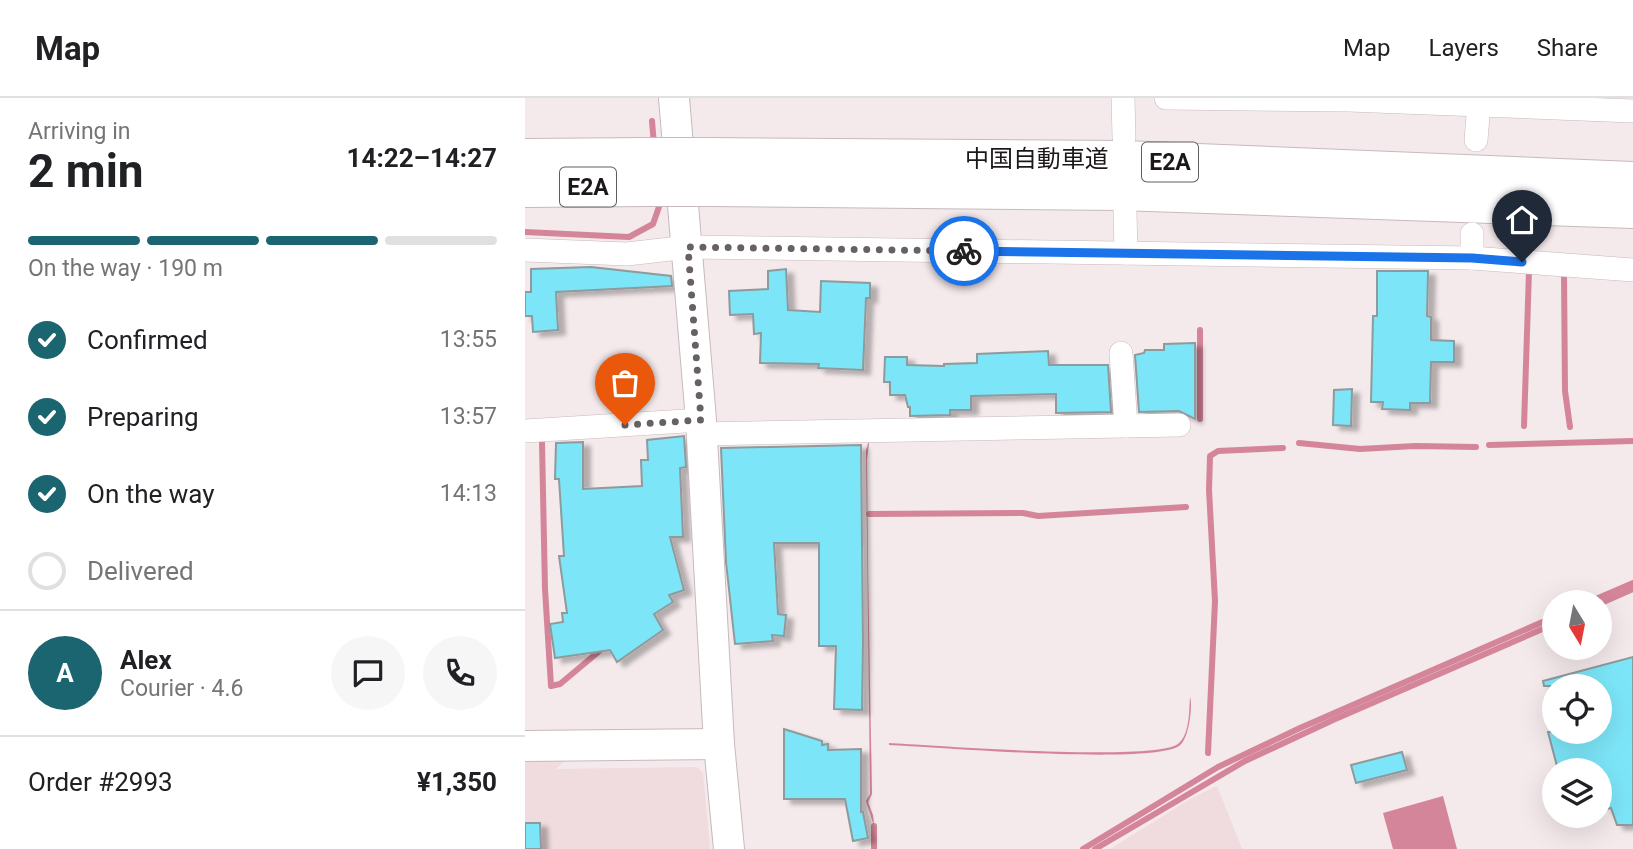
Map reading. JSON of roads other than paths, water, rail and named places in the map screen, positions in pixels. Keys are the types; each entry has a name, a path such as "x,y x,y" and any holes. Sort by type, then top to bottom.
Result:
{"highway":[{"name":"中国自動車道","path":"525,158 649,172 1124,160 1633,181"},
{"name":"中国自動車道","path":"525,188 649,172"},
{"name":"中国自動車道","path":"709,172 1120,191 1633,209"}],"street":[{"path":"674,98 688,247 719,744 729,849"},
{"path":"1123,98 1124,137"},
{"path":"1166,98 1479,104 1633,111"},
{"path":"1476,140 1479,104"},
{"path":"1125,212 1126,253"},
{"path":"1472,234 1472,258"},
{"path":"525,250 627,254 688,247 1472,258 1633,270"},
{"path":"1121,353 1126,426"},
{"path":"525,431 701,427 1179,425"},
{"path":"525,746 719,744"}],"waterway":[{"path":"652,121 654,145"},
{"path":"525,232 629,237 653,224 661,201"},
{"path":"1524,426 1529,271"},
{"path":"1564,273 1565,391 1570,427"},
{"path":"1200,330 1200,419"},
{"path":"1489,445 1633,441"},
{"path":"542,443 545,589 551,686 560,684 603,648"},
{"path":"1299,443 1360,449 1476,447"},
{"path":"1208,753 1215,601 1209,490 1210,456 1218,451 1283,448"},
{"path":"869,514 1023,513 1038,516 1186,507"},
{"path":"1612,592 1633,583"},
{"path":"1612,598 1633,589"},
{"path":"1083,849 1218,767 1300,728 1542,622"},
{"path":"1095,849 1245,761 1542,629"},
{"path":"874,826 874,849"}]}
